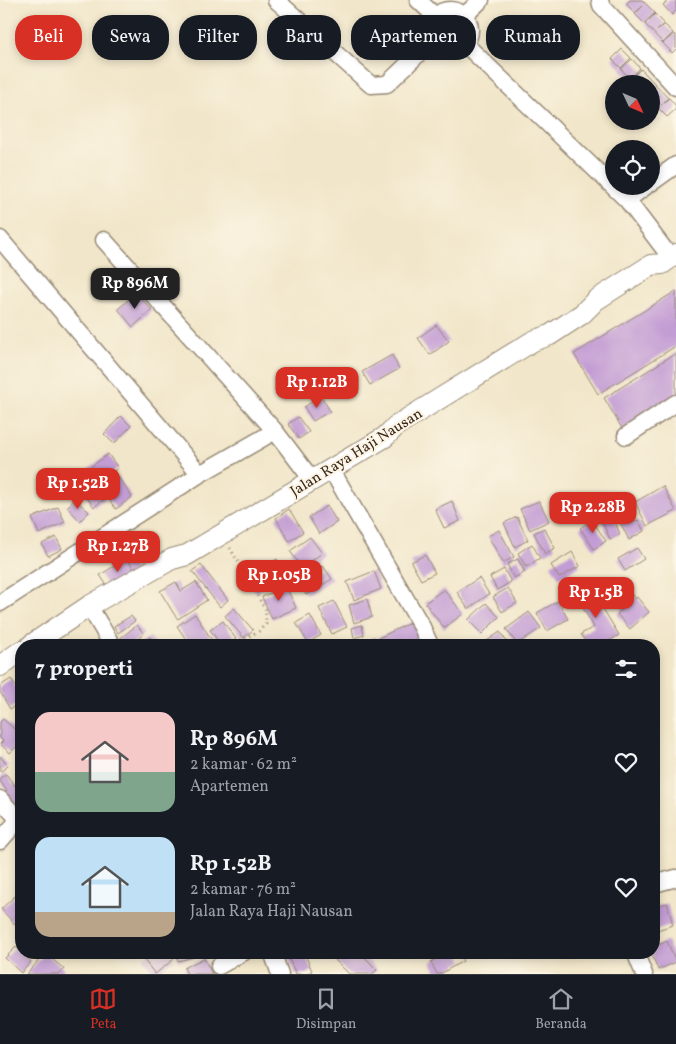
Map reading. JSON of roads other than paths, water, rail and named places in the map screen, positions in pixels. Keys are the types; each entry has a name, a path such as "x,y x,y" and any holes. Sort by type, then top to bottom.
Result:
{"street":[{"path":"276,0 371,86 387,84 412,60"},
{"path":"418,0 434,15"},
{"path":"465,15 481,0"},
{"path":"600,0 601,5 676,88"},
{"path":"438,15 453,10 462,15"},
{"path":"476,55 627,200 673,256"},
{"path":"660,177 676,165"},
{"path":"627,200 634,195"},
{"path":"0,239 200,474"},
{"path":"104,240 275,431 313,481"},
{"name":"Jalan Raya Haji Nausan","path":"42,639 89,606 172,559 187,554 313,481 384,437 397,425 533,341 550,335 582,314 596,300 651,265 662,264 673,256"},
{"path":"626,436 676,403"},
{"path":"0,603 200,474 275,431"},
{"path":"331,469 427,639"},
{"path":"89,606 108,639"},
{"path":"0,799 15,813"},
{"path":"0,841 15,824"},
{"path":"660,882 676,878"},
{"path":"219,966 232,959"},
{"path":"275,959 280,974"},
{"path":"638,959 644,974"}]}
